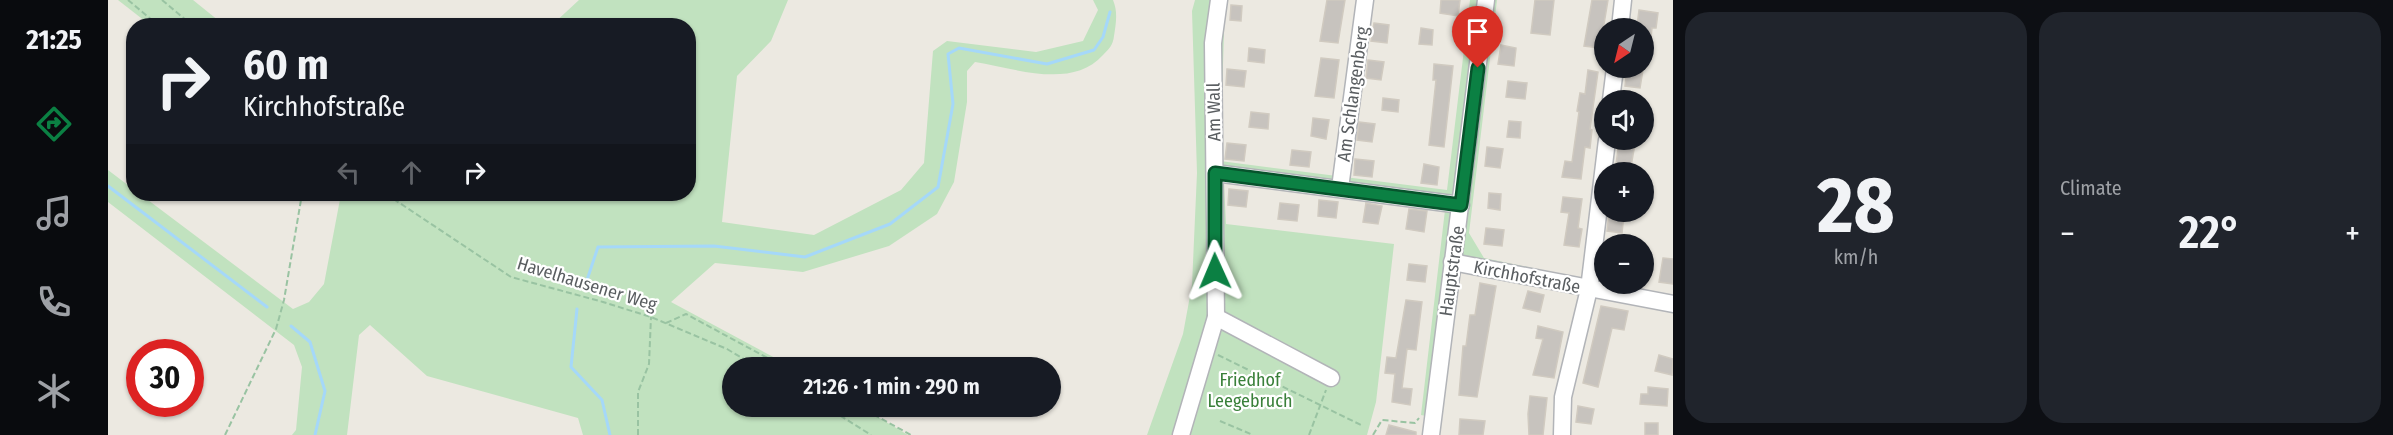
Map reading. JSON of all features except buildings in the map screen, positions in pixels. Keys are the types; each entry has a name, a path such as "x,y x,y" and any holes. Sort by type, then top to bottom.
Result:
{"street":[{"name":"Am Wall","path":"1181,435 1216,317 1213,43 1219,0"},
{"name":"Am Schlangenberg","path":"1340,188 1365,0"},
{"name":"Hauptstraße","path":"1431,435 1486,0"},
{"path":"1621,18 1623,0"},
{"path":"1562,435 1563,397 1589,289 1606,150"},
{"path":"1215,173 1461,205"},
{"name":"Kirchhofstraße","path":"1452,262 1673,304"},
{"path":"1216,317 1330,378"}],"path":[{"path":"128,0 149,18"},
{"path":"162,0 183,18"},
{"path":"225,435 276,329 284,300 301,201"},
{"name":"Havelhausener Weg","path":"397,201 511,277 651,317 727,349 740,357"},
{"path":"666,323 686,314 766,357"},
{"path":"638,435 638,392 650,364 651,317"},
{"path":"1218,355 1361,425"},
{"path":"1309,435 1330,378"},
{"path":"1373,435 1382,420 1415,423 1436,401"},
{"path":"842,417 871,435"},
{"path":"878,417 911,435"},
{"path":"1220,421 1253,435"}],"green space":[{"path":"118,0 193,0 215,18 141,18"},
{"path":"579,0 788,0 771,41 737,76 722,222 814,235 901,190 924,163 933,51 947,41 1036,52 1083,41 1098,10 1093,0 1113,0 1116,18 1113,42 1105,53 1090,66 1075,72 1042,74 975,62 967,71 967,102 954,182 937,214 889,246 803,272 715,263 671,302 773,357 722,357 722,417 878,417 908,435 583,435 578,418 427,376 370,325 359,335 347,435 292,435 296,430 302,367 294,345 108,202 108,170 126,184 126,201 149,201 293,309 309,302 324,284 340,201 696,201 696,18 560,18"},
{"name":"Friedhof Leegebruch","path":"1195,0 1225,0 1220,161 1447,190 1470,0 1497,0 1469,233 1484,258 1594,282 1459,267 1437,418 1421,415 1445,210 1228,180 1224,183 1226,224 1394,244 1376,402 1367,435 1147,435 1183,334 1192,285 1197,173 1192,11"}],"waterway":[{"path":"585,286 598,247 714,246 805,257 890,224 938,187 953,104 948,54 959,48 1047,64 1094,50 1103,37 1110,12"},
{"path":"108,186 126,200"},
{"path":"128,201 267,307"},
{"path":"577,309 571,367 602,400 610,435"},
{"path":"291,326 310,342 325,391 315,435"}],"route":[{"path":"1215,271 1215,173 1461,205 1478,68"}]}
